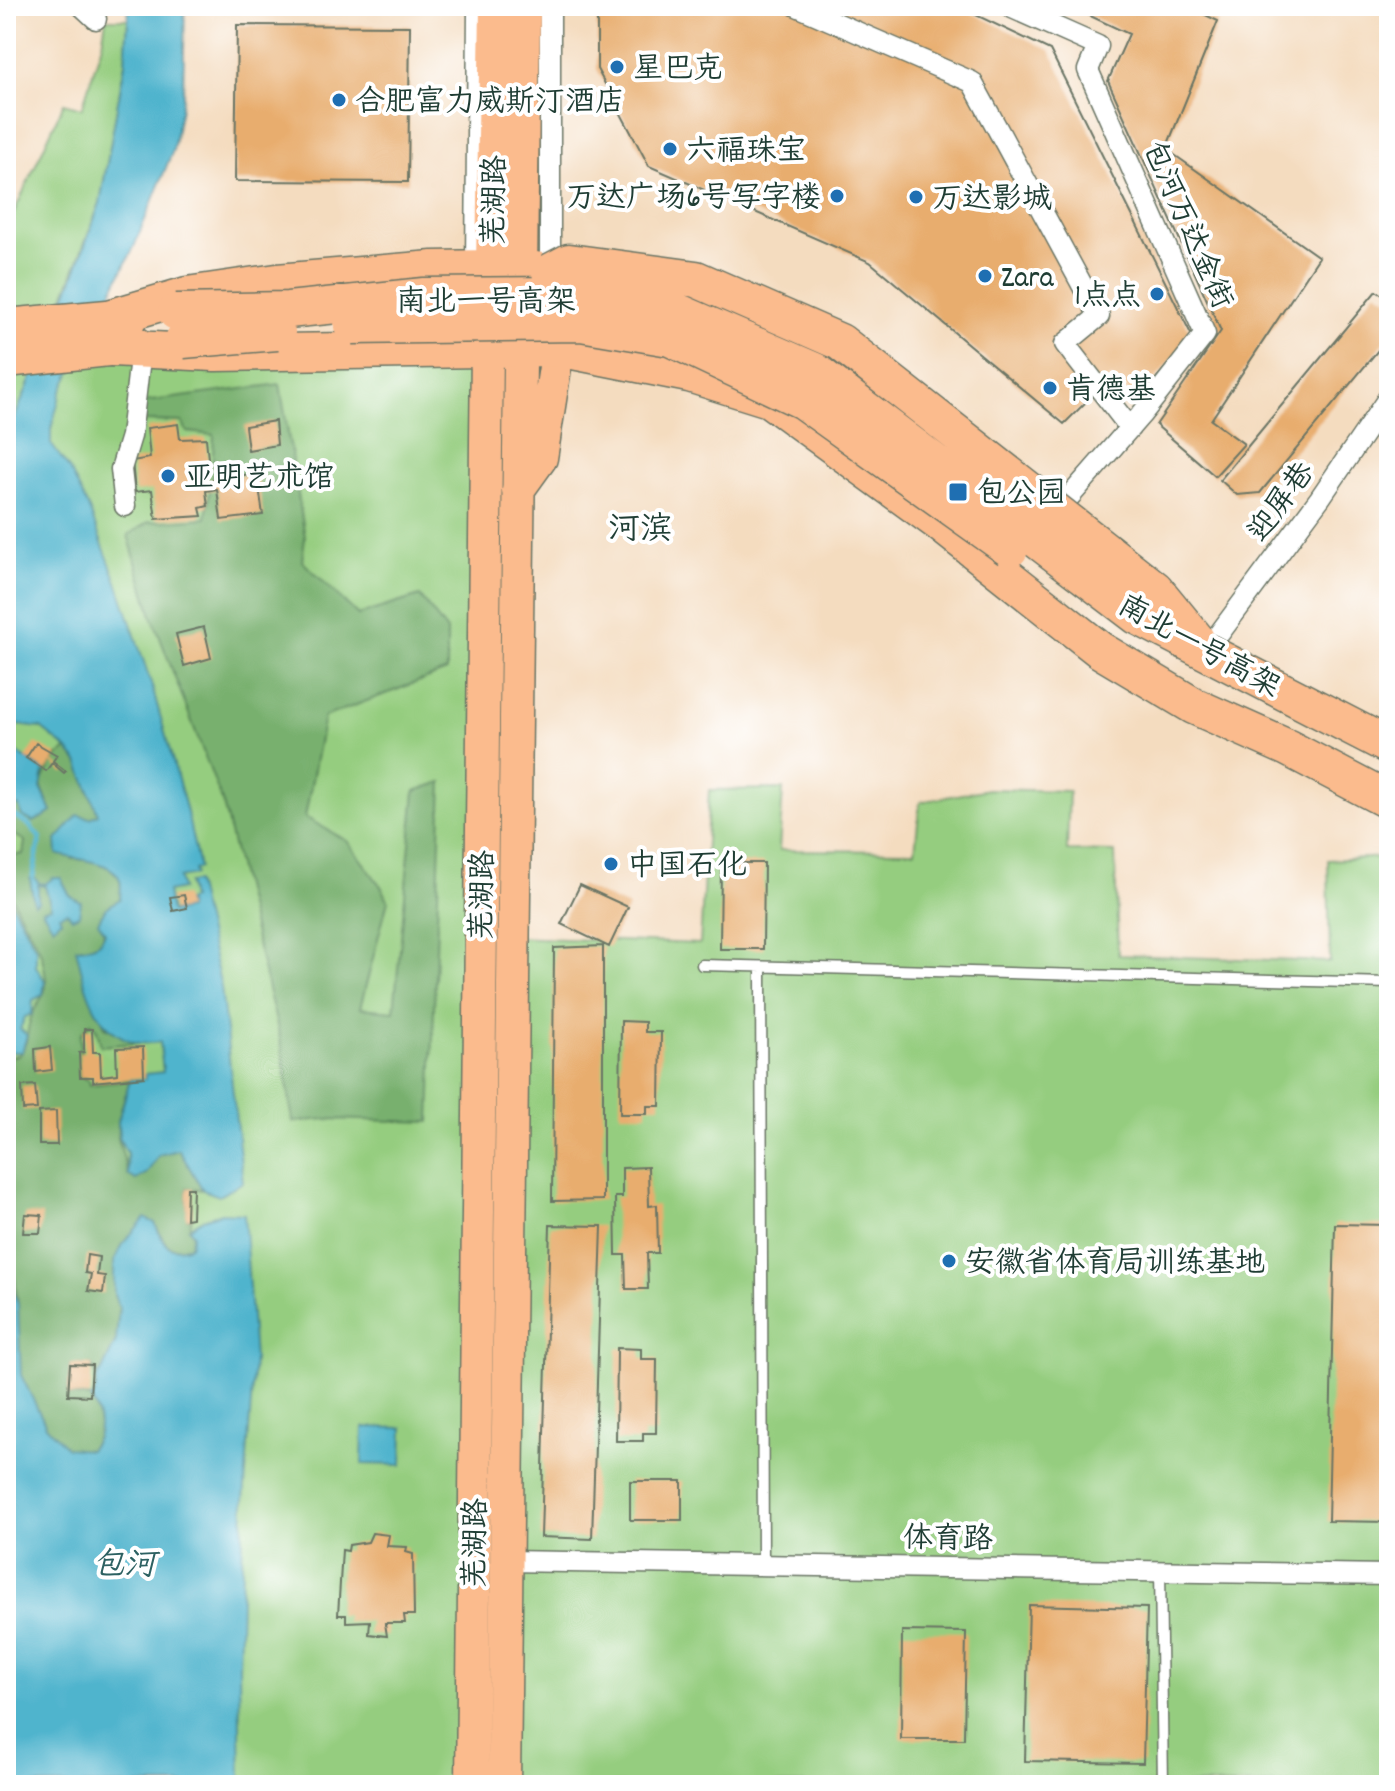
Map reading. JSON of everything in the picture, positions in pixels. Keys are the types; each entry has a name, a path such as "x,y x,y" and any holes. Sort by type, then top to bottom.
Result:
{"highway":[{"path":"120,338 187,295 262,284 433,269 510,269 569,262 696,279 840,342 1155,589 1212,645"},
{"path":"510,269 704,297 829,354 948,439 1008,487 1046,523 1146,601 1212,645 1389,727"},
{"name":"南北一号高架","path":"179,326 288,310 424,296 555,295 681,313 815,371 1137,616 1212,645 1389,746"},
{"name":"南北一号高架","path":"179,326 581,323 670,338 803,401 1118,626 1389,770"},
{"path":"18,342 120,338 179,326"},
{"path":"120,338 215,353 558,348 689,374 769,399 938,522 1100,650 1194,706 1288,748 1389,801"},
{"path":"1288,748 1362,798 1389,812"}],"main road":[{"name":"芜湖路","path":"496,6 510,269"},
{"name":"芜湖路","path":"472,1785 504,348 524,6"},
{"name":"芜湖路","path":"504,348 518,490 504,1785"},
{"path":"518,490 541,458 558,348"}],"street":[{"path":"478,6 510,269"},
{"path":"510,269 550,6"},
{"path":"797,6 972,82 1099,316 1065,344 1130,428"},
{"name":"包河万达金街","path":"1008,6 1098,46 1088,70 1205,334 1130,428 1046,523"},
{"path":"120,338 131,436 121,469 125,506"},
{"name":"迎屏巷","path":"1212,645 1320,498 1389,397"},
{"name":"体育路","path":"506,1561 1389,1575"}],"lane":[{"path":"702,965 1389,983"},
{"path":"761,967 763,1564"},
{"path":"1160,1570 1163,1784"},
{"path":"1141,1785 1203,1785"}],"green space":[{"path":"106,19 128,19 125,63 100,203 54,323 6,327 6,230 64,103 82,108 102,44"},
{"path":"487,348 472,1785 6,1785 6,359"},
{"path":"280,384 305,537 302,561 358,615 420,596 447,631 447,671 324,717 305,817 347,841 383,889 388,900 360,1008 394,1011 415,791 442,782 430,1122 326,1119 293,1122 280,1038 223,804 153,619 128,535 149,522 206,518 212,474 214,435 187,432 182,422 144,421 143,402"},
{"path":"67,749 78,762 98,814 90,818 73,859 106,866 117,875 121,884 120,899 105,909 103,939 95,947 77,948 105,1027 136,1043 101,1046 97,1030 91,1023 81,1034 80,1077 89,1080 90,1085 130,1080 118,1123 119,1142 128,1175 159,1152 179,1150 203,1190 187,1188 187,1219 192,1218 189,1228 193,1234 190,1246 176,1248 167,1245 155,1223 124,1242 114,1262 114,1295 119,1308 116,1341 97,1377 91,1365 70,1365 68,1395 91,1398 97,1412 99,1431 89,1450 67,1449 46,1426 20,1375 15,1279 6,1261 6,1147 10,1129 6,1068 8,1057 19,1055 25,1045 32,1016 46,982 39,949 10,892 9,856 23,854 25,841 6,830 6,799 11,805 19,806 25,818 34,822 52,812 40,783 55,758"},
{"name":"安徽省体育局训练基地","path":"783,789 779,850 915,851 920,802 988,789 1069,791 1067,851 1115,852 1118,955 1330,962 1328,860 1389,857 1389,1785 504,1784 513,937 700,944 709,790"}],"water":[{"path":"129,6 185,6 183,96 173,150 134,247 61,392 51,429 51,444 70,470 88,507 116,579 151,683 186,808 199,868 194,870 195,875 179,878 182,889 167,892 171,912 188,909 186,901 191,899 188,883 196,882 221,987 243,1182 219,1196 203,1190 179,1150 159,1155 147,1173 136,1180 128,1175 127,1153 119,1138 118,1121 130,1080 145,1079 145,1074 163,1072 160,1042 137,1043 108,1027 87,991 76,948 94,945 103,937 105,932 98,922 105,909 120,899 120,880 110,868 57,854 56,840 78,815 90,818 98,814 78,762 41,728 17,725 6,730 6,419 14,419 72,281 100,203 125,63"},
{"path":"12,749 44,771 41,788 52,812 33,822 22,816 19,806 11,805 6,800 6,756"},
{"path":"33,876 39,883 45,884 53,878 61,878 70,896 81,902 79,915 72,918 67,912 59,915 61,920 53,927 42,910 51,907 45,886 38,885 38,902 34,904 30,879"},
{"path":"6,894 36,948 36,966 45,981 43,995 33,1000 32,1014 25,1017 20,1029 27,1035 22,1052 9,1052 6,1059"},
{"name":"包河","path":"221,1213 244,1214 254,1359 244,1501 239,1667 241,1785 6,1785 6,1269 18,1304 21,1375 46,1426 67,1448 89,1450 99,1431 97,1412 91,1398 94,1397 97,1377 116,1341 119,1308 114,1295 114,1262 124,1242 145,1218 155,1223 160,1236 171,1248 190,1246 193,1234 189,1228"},
{"path":"363,1427 403,1428 402,1465 362,1464"}],"building":[{"path":"597,6 957,6 1050,50 1192,336 1138,400 1111,377 1064,424 870,262 649,166 597,69"},
{"path":"1069,6 1187,6 1218,21 1166,149 1319,257 1211,420 1244,444 1215,476 1156,425 1221,331 1108,81 1129,34"},
{"path":"237,25 410,26 408,182 235,181"},
{"path":"1376,291 1389,299 1389,337 1260,493 1237,495 1220,480"},
{"path":"275,421 277,445 248,450 245,426"},
{"name":"亚明艺术馆","path":"178,424 180,439 206,438 209,469 203,471 204,481 257,473 263,515 221,520 217,489 206,491 208,506 200,508 202,516 156,519 152,490 135,492 132,461 150,458 147,428"},
{"path":"204,627 211,658 184,666 176,634"},
{"path":"36,743 57,755 53,761 66,771 64,773 52,763 46,771 26,758"},
{"path":"721,863 764,863 763,949 720,949"},
{"path":"580,885 628,907 609,947 561,924"},
{"path":"184,895 187,908 173,911 170,897"},
{"path":"603,946 603,1200 552,1201 554,948"},
{"path":"621,1021 645,1022 645,1032 661,1032 660,1106 647,1106 647,1114 620,1114"},
{"path":"84,1029 92,1029 93,1052 100,1052 101,1076 117,1074 116,1048 143,1047 144,1077 93,1082 93,1077 80,1077 79,1053 84,1052"},
{"path":"50,1047 52,1070 36,1072 35,1049"},
{"path":"35,1085 37,1109 23,1110 22,1086"},
{"path":"56,1111 57,1145 39,1145 39,1112"},
{"path":"648,1167 649,1206 657,1205 658,1253 647,1253 648,1289 626,1289 625,1255 616,1255 615,1197 622,1197 622,1168"},
{"path":"187,1188 193,1188 192,1218 186,1219"},
{"path":"25,1214 42,1215 40,1233 23,1233"},
{"path":"1335,1224 1389,1225 1389,1522 1328,1521"},
{"path":"550,1225 602,1226 592,1539 541,1537"},
{"path":"87,1255 99,1257 97,1275 105,1276 103,1293 88,1291 91,1274 85,1273"},
{"path":"617,1348 641,1349 641,1359 657,1359 656,1433 643,1433 643,1441 616,1441"},
{"path":"70,1364 92,1365 90,1396 68,1395"},
{"path":"630,1481 682,1481 682,1520 630,1520"},
{"path":"372,1533 389,1535 387,1546 407,1547 406,1552 413,1554 414,1615 404,1615 405,1623 385,1623 387,1636 369,1634 370,1621 346,1622 346,1615 338,1615 342,1550 348,1551 349,1545 368,1542"},
{"path":"1029,1605 1147,1608 1143,1763 1025,1761"},
{"path":"902,1631 966,1632 964,1739 901,1739"}],"waterway":[{"path":"6,810 29,825 40,838 33,876"}],"place":[{"name":"星巴克","path":"617,67"},
{"name":"合肥富力威斯汀酒店","path":"339,100"},
{"name":"六福珠宝","path":"670,149"},
{"name":"万达广场6号写字楼","path":"837,196"},
{"name":"万达影城","path":"916,197"},
{"name":"Zara","path":"985,276"},
{"name":"1点点","path":"1157,294"},
{"name":"肯德基","path":"1050,388"},
{"name":"亚明艺术馆","path":"168,476"},
{"name":"包公园","path":"958,492"},
{"name":"中国石化","path":"611,864"},
{"name":"安徽省体育局训练基地","path":"949,1261"}],"district":[{"name":"河滨","path":"640,527"}]}
